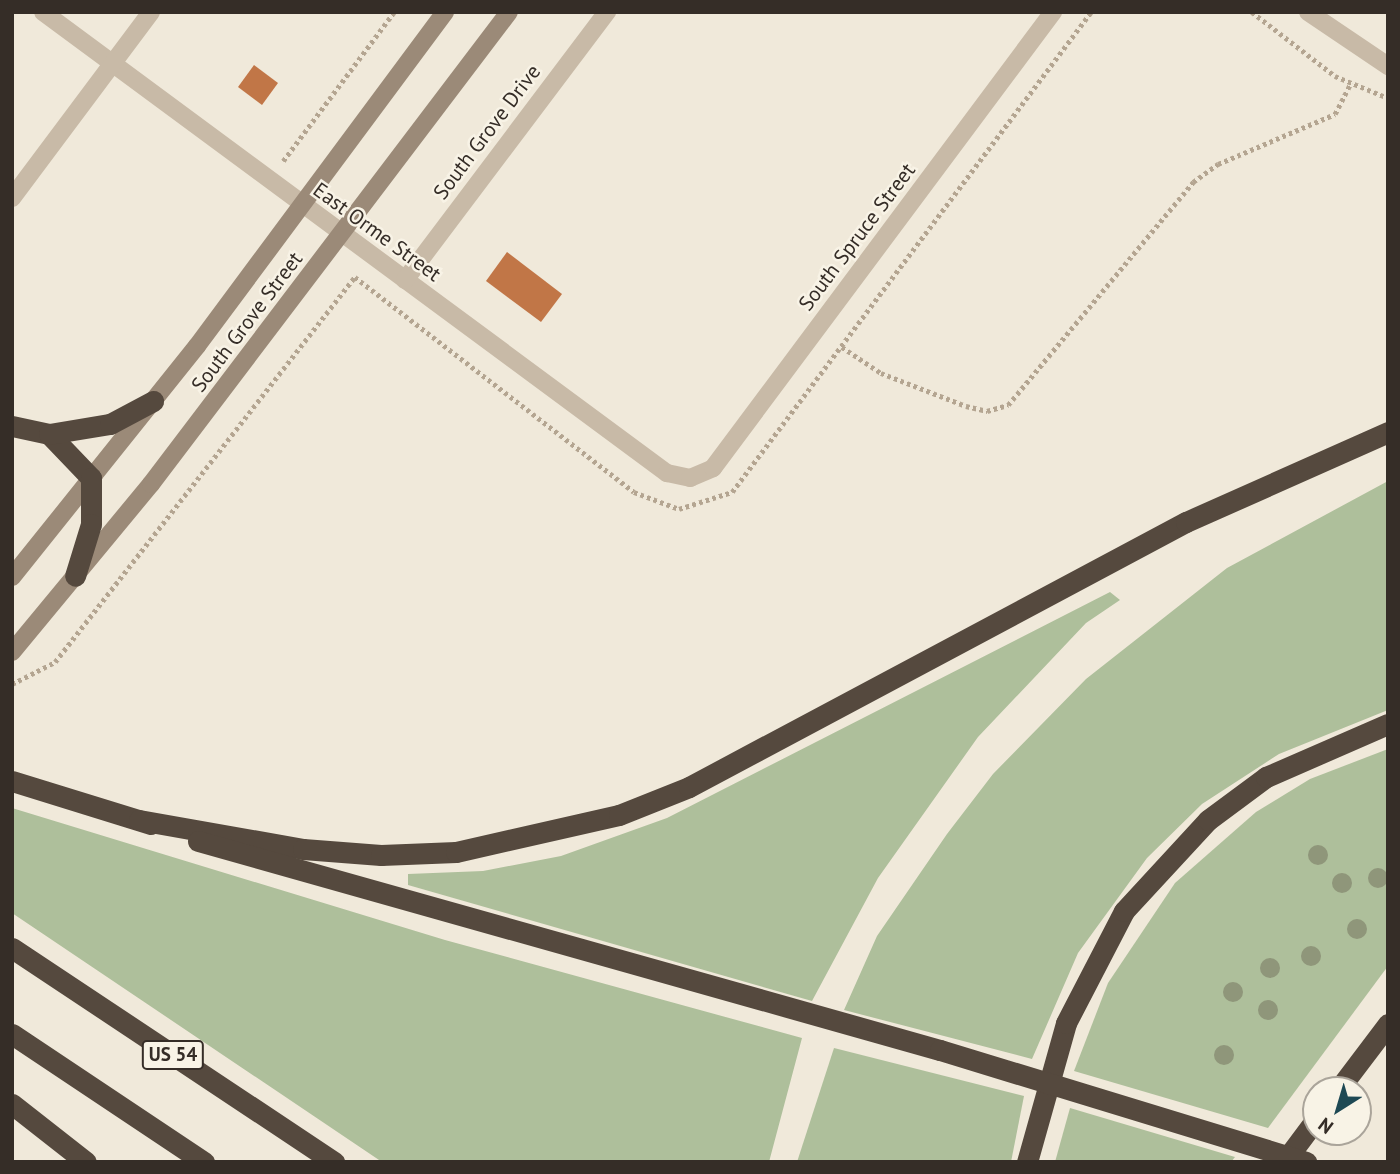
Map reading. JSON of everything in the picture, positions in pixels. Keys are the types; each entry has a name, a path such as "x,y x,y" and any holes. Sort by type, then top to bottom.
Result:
{"highway":[{"path":"12,426 49,434 110,424 153,401"},
{"path":"139,820 303,849 381,855 456,852 619,815 689,787 1186,522 1388,432"},
{"path":"49,434 92,478 91,524 75,576"},
{"path":"1027,1162 1066,1023 1124,911 1208,820 1266,777 1388,724"},
{"path":"12,780 139,820 227,852 940,1050 1306,1162"},
{"name":"US 54","path":"12,948 334,1162"},
{"path":"1349,1076 1388,1024"},
{"path":"12,1034 204,1162"},
{"path":"12,1104 86,1162"},
{"path":"1284,1162 1302,1138"}],"street":[{"name":"East Orme Street","path":"43,12 667,473 690,478"},
{"path":"12,198 151,12"},
{"name":"South Grove Street","path":"12,576 153,401 445,12"},
{"name":"South Grove Street","path":"12,652 75,576 342,234 509,12"},
{"name":"South Grove Drive","path":"405,280 607,12"},
{"name":"South Spruce Street","path":"690,478 713,468 1054,12"},
{"path":"1308,12 1388,66"}],"path":[{"path":"283,160 394,12"},
{"path":"12,684 55,662 355,277 634,492 679,509 732,492 1091,12"},
{"path":"1252,12 1351,83 1388,98"},
{"path":"842,347 881,373 967,406 988,411 1008,405 1192,182 1218,164 1335,114 1351,83"}],"green space":[{"path":"1388,481 1388,710 1279,754 1202,804 1147,858 1078,953 1032,1059 844,1010 877,936 947,834 993,774 1086,679 1227,568"},
{"path":"1110,592 1120,600 1086,623 978,737 878,878 812,1001 408,885 408,874 483,871 561,856 667,818"},
{"path":"1388,749 1388,966 1307,1076 1302,1076 1302,1082 1268,1128 1074,1071 1108,983 1175,883 1256,812 1310,779"},
{"path":"12,808 445,940 802,1038 769,1162 382,1162 12,913"},
{"path":"834,1048 1024,1096 1011,1162 797,1162"},
{"path":"1070,1108 1235,1157 1231,1162 1055,1162"}],"building":[{"path":"254,65 278,83 262,105 238,87"},
{"path":"507,252 562,294 541,322 486,281"}]}
